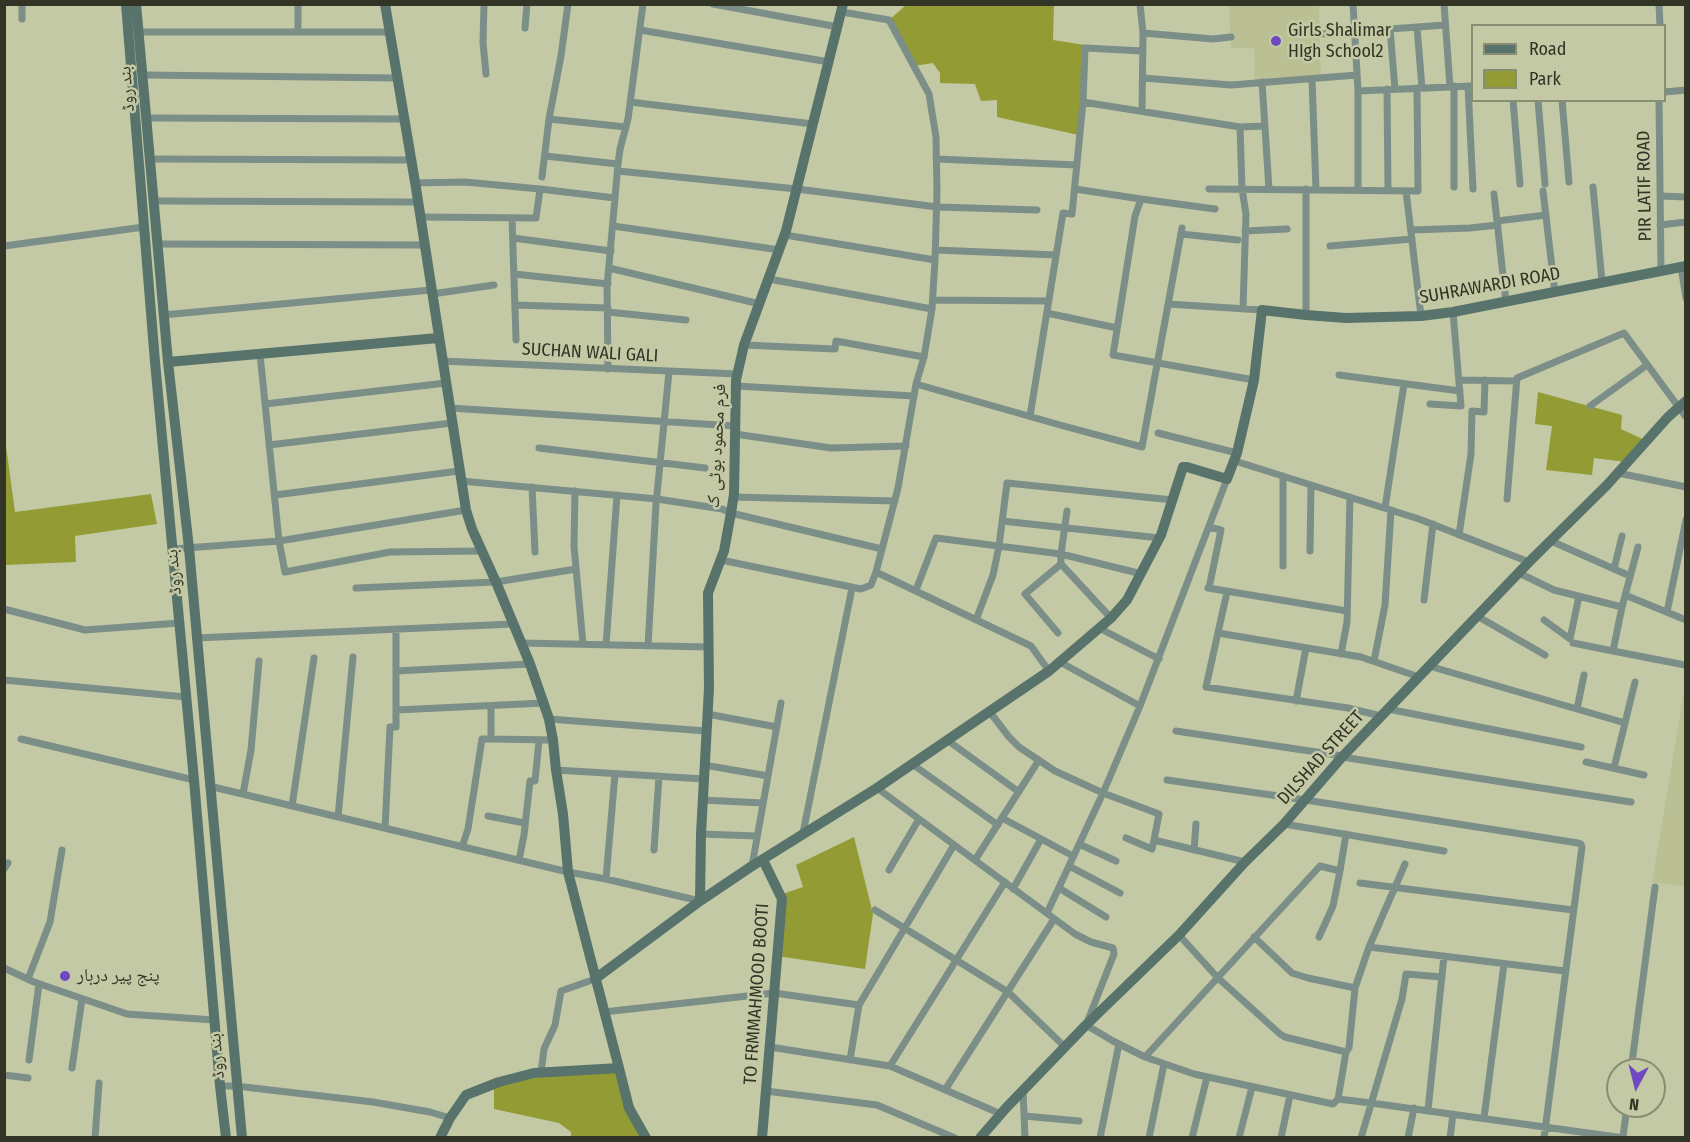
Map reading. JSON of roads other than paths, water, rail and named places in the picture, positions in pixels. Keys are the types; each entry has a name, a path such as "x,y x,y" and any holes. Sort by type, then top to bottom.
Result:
{"street":[{"path":"22,4 22,19"},
{"name":"بند روڈ","path":"126,4 172,549 226,1137"},
{"name":"بند روڈ","path":"136,4 168,362 189,548 242,1137"},
{"path":"298,4 298,32"},
{"path":"385,4 466,510 481,551 522,643 549,719 568,872 629,1108 646,1137"},
{"path":"484,4 483,43 486,74"},
{"path":"525,28 527,4"},
{"path":"542,177 568,4"},
{"path":"608,369 608,284 615,198 620,148 626,128 643,4"},
{"path":"713,4 838,27"},
{"path":"1140,4 1143,33 1142,111"},
{"path":"1353,4 1358,91 1358,190"},
{"path":"1444,4 1452,87 1454,187"},
{"path":"1659,4 1660,24"},
{"path":"721,560 861,590 871,585 876,572 895,501 932,309 936,260 936,137 929,94 889,20 842,8"},
{"name":"فرم محمود بوٹی ک","path":"700,901 709,647 708,593 724,550 731,513 737,374 744,345 785,235 842,8"},
{"path":"1320,34 1445,25"},
{"path":"1209,189 1418,191 1420,88 1417,27"},
{"path":"1388,190 1391,89 1389,29"},
{"path":"640,30 829,62"},
{"path":"139,32 390,32"},
{"path":"1143,33 1213,39 1231,37"},
{"path":"1030,416 1063,213 1072,214 1083,102 1085,48 1143,51"},
{"path":"142,75 397,78"},
{"path":"1143,78 1231,85 1357,75"},
{"path":"1312,79 1316,190"},
{"path":"1262,82 1269,189"},
{"path":"1358,91 1470,86 1473,189"},
{"path":"1666,92 1686,90"},
{"path":"630,102 813,124"},
{"path":"1083,102 1240,127 1265,126"},
{"path":"1513,102 1521,184"},
{"path":"1538,102 1546,215 1555,293"},
{"path":"1562,102 1569,182"},
{"name":"PIR LATIF ROAD","path":"1659,102 1661,270"},
{"path":"146,118 404,119"},
{"path":"549,119 626,128"},
{"path":"1240,127 1242,189 1246,214 1243,309"},
{"path":"545,156 937,207 1037,210"},
{"path":"150,159 411,160"},
{"path":"936,159 1077,165"},
{"path":"415,183 465,182 615,198"},
{"path":"1593,186 1602,282"},
{"path":"420,217 536,218 540,189"},
{"path":"1075,189 1215,209"},
{"path":"1306,189 1306,315"},
{"path":"1406,191 1421,316"},
{"path":"1494,194 1506,302"},
{"path":"1660,196 1686,197"},
{"path":"1141,199 1135,216 1113,355 1254,380"},
{"path":"154,201 418,202"},
{"path":"1411,230 1470,228 1546,215"},
{"path":"512,218 516,339"},
{"path":"1660,225 1686,222"},
{"path":"613,226 780,250"},
{"path":"4,246 144,227"},
{"path":"1245,231 1287,229"},
{"path":"916,384 1142,447 1181,231 1238,240"},
{"path":"785,235 936,260"},
{"path":"513,238 610,251"},
{"path":"1330,246 1412,238"},
{"path":"157,244 424,245"},
{"path":"936,250 1056,255"},
{"path":"1683,266 1686,298"},
{"name":"SUHRAWARDI ROAD","path":"1262,310 1346,318 1421,316 1555,293 1683,266"},
{"path":"609,268 759,304"},
{"path":"514,273 608,284"},
{"path":"769,279 932,309"},
{"path":"164,315 494,285"},
{"path":"933,300 1049,301"},
{"path":"1047,913 1103,793 1159,659 1236,457 1254,380 1262,310 1168,304"},
{"path":"515,305 608,310 686,320"},
{"path":"1430,404 1461,406 1454,312"},
{"path":"1047,313 1117,328"},
{"path":"1507,499 1517,378 1624,333 1647,365 1682,405 1686,417"},
{"path":"168,362 438,338"},
{"path":"744,345 835,349 836,341 924,357"},
{"path":"260,354 279,541 285,572 390,552 481,551"},
{"name":"SUCHAN WALI GALI","path":"442,361 737,374"},
{"path":"1590,406 1647,365"},
{"path":"648,646 657,499 669,372"},
{"path":"1339,375 1460,391"},
{"path":"1460,380 1516,381"},
{"path":"1459,535 1471,454 1472,411 1484,412 1485,380"},
{"path":"265,404 446,383"},
{"path":"1374,662 1385,605 1388,509 1404,384"},
{"path":"736,386 914,396"},
{"name":"DILSHAD STREET","path":"980,1137 1086,1025 1179,934 1245,862 1284,824 1343,756 1682,405"},
{"path":"450,408 664,421 735,430 831,448 906,446"},
{"path":"270,445 452,423"},
{"path":"1158,433 1433,524 1529,562"},
{"path":"539,448 705,468"},
{"path":"541,1073 544,1049 555,1025 561,991 595,979 700,901 803,832 877,788 1049,671 1101,629 1127,600 1160,538 1183,467 1187,466 1227,479"},
{"path":"1618,473 1686,487"},
{"path":"274,495 460,476 532,487 657,499 722,509 882,549"},
{"path":"1282,566 1283,476"},
{"path":"976,620 993,575 999,546 1006,483 1173,500"},
{"path":"1310,551 1311,485"},
{"path":"532,487 535,552"},
{"path":"575,491 574,546 583,644"},
{"path":"606,645 617,495"},
{"path":"733,497 895,501"},
{"path":"1341,654 1347,611 1350,497"},
{"path":"172,549 279,541 466,510"},
{"path":"1067,511 1061,554 1062,564 1111,618"},
{"path":"1667,612 1686,520"},
{"path":"1002,521 1160,538"},
{"path":"1424,600 1433,524"},
{"path":"1209,527 1221,530 1208,588 1347,611"},
{"path":"1614,569 1622,536"},
{"path":"916,590 936,538 1061,554 1142,574"},
{"path":"1551,541 1630,576"},
{"path":"1614,651 1622,607 1638,547"},
{"path":"1058,633 1025,594 1062,564"},
{"path":"356,588 496,582 576,569"},
{"path":"876,572 1031,646 1049,671"},
{"path":"1519,573 1554,590 1622,607"},
{"path":"803,832 852,588"},
{"path":"1227,592 1206,687 1385,713 1581,747"},
{"path":"1625,595 1686,620"},
{"path":"1544,620 1570,639 1579,596"},
{"path":"4,609 85,630 179,623"},
{"path":"1477,616 1545,655"},
{"path":"196,638 513,624"},
{"path":"385,828 390,727 396,727 396,629"},
{"path":"1101,629 1159,659"},
{"path":"1218,633 1361,657 1419,677"},
{"path":"522,643 709,647"},
{"path":"1573,643 1685,664"},
{"path":"1296,701 1306,648"},
{"path":"338,817 353,657"},
{"path":"292,806 314,658"},
{"path":"243,794 251,750 259,661"},
{"path":"1060,662 1140,706"},
{"path":"396,671 530,664"},
{"path":"1429,666 1625,723"},
{"path":"1577,709 1584,675"},
{"path":"4,680 186,698"},
{"path":"1614,768 1635,682"},
{"path":"396,710 544,703"},
{"path":"752,866 781,703"},
{"path":"491,706 491,739"},
{"path":"989,711 1009,737 1055,771 1103,793 1159,814 1152,849 1126,838"},
{"path":"707,714 777,727"},
{"path":"549,719 706,731"},
{"path":"1176,731 1631,802"},
{"path":"21,739 194,780"},
{"path":"462,847 468,829 482,739 553,740"},
{"path":"947,740 1019,792"},
{"path":"519,860 530,781 535,781 539,741"},
{"path":"975,860 1039,760"},
{"path":"1586,762 1644,774"},
{"path":"912,764 1000,822 1073,855"},
{"path":"704,765 768,776"},
{"path":"556,770 704,779"},
{"path":"606,879 615,774"},
{"path":"654,850 660,776"},
{"path":"1167,780 1578,843 1582,847 1544,1137"},
{"path":"209,786 568,872 700,901"},
{"path":"877,788 1074,934 1113,948 1114,951 1086,1025 1119,1044 1164,1064 1207,1077 1333,1104 1338,1099 1346,1052 1349,1048 1355,988 1368,947 1405,864"},
{"path":"702,800 763,803"},
{"path":"488,816 525,823"},
{"path":"889,870 919,819"},
{"path":"1194,850 1196,824"},
{"path":"1284,824 1444,850"},
{"path":"701,834 757,836"},
{"path":"1319,937 1333,906 1346,834"},
{"path":"1013,889 1041,839"},
{"path":"1155,840 1245,862"},
{"path":"1079,844 1116,861"},
{"path":"850,1060 859,1005 954,845"},
{"path":"28,980 50,922 62,850"},
{"name":"TO FRMMAHMOOD BOOTI","path":"762,1137 782,899 763,860"},
{"path":"1069,866 1120,893"},
{"path":"1145,1057 1320,866 1340,871"},
{"path":"890,1066 1005,882"},
{"path":"1360,883 1573,910"},
{"path":"1633,1058 1654,887"},
{"path":"1059,888 1106,917"},
{"path":"875,910 1008,992 1065,1047"},
{"path":"945,1090 1054,919"},
{"path":"1179,934 1218,978 1280,1034 1346,1052"},
{"path":"1254,937 1292,973 1355,988"},
{"path":"1368,947 1565,971"},
{"path":"1428,1110 1444,956"},
{"path":"1484,1118 1504,964"},
{"path":"6,971 127,1014 214,1020"},
{"path":"1361,1137 1402,999 1406,974 1442,977"},
{"path":"29,1060 39,984"},
{"path":"604,1012 774,993 859,1005"},
{"path":"72,1068 82,999"},
{"path":"1100,1137 1119,1044"},
{"path":"770,1047 890,1066 1001,1114"},
{"path":"1149,1137 1164,1064"},
{"path":"440,1137 466,1095 499,1082 541,1073 618,1068"},
{"path":"4,1075 28,1078"},
{"path":"1192,1137 1207,1077"},
{"path":"95,1137 99,1083"},
{"path":"220,1086 373,1102 430,1112 450,1118"},
{"path":"1239,1137 1252,1087"},
{"path":"1023,1090 1025,1137"},
{"path":"766,1091 877,1105 955,1137"},
{"path":"1281,1137 1290,1095"},
{"path":"1338,1099 1484,1118 1596,1136 1623,1137 1625,1118"},
{"path":"1408,1137 1414,1108"},
{"path":"1450,1137 1453,1114"},
{"path":"1024,1116 1079,1121"}],"place":[{"name":"Girls Shalimar HIgh School2","path":"1276,41"},
{"name":"پنج پیر دربار","path":"65,976"}]}
